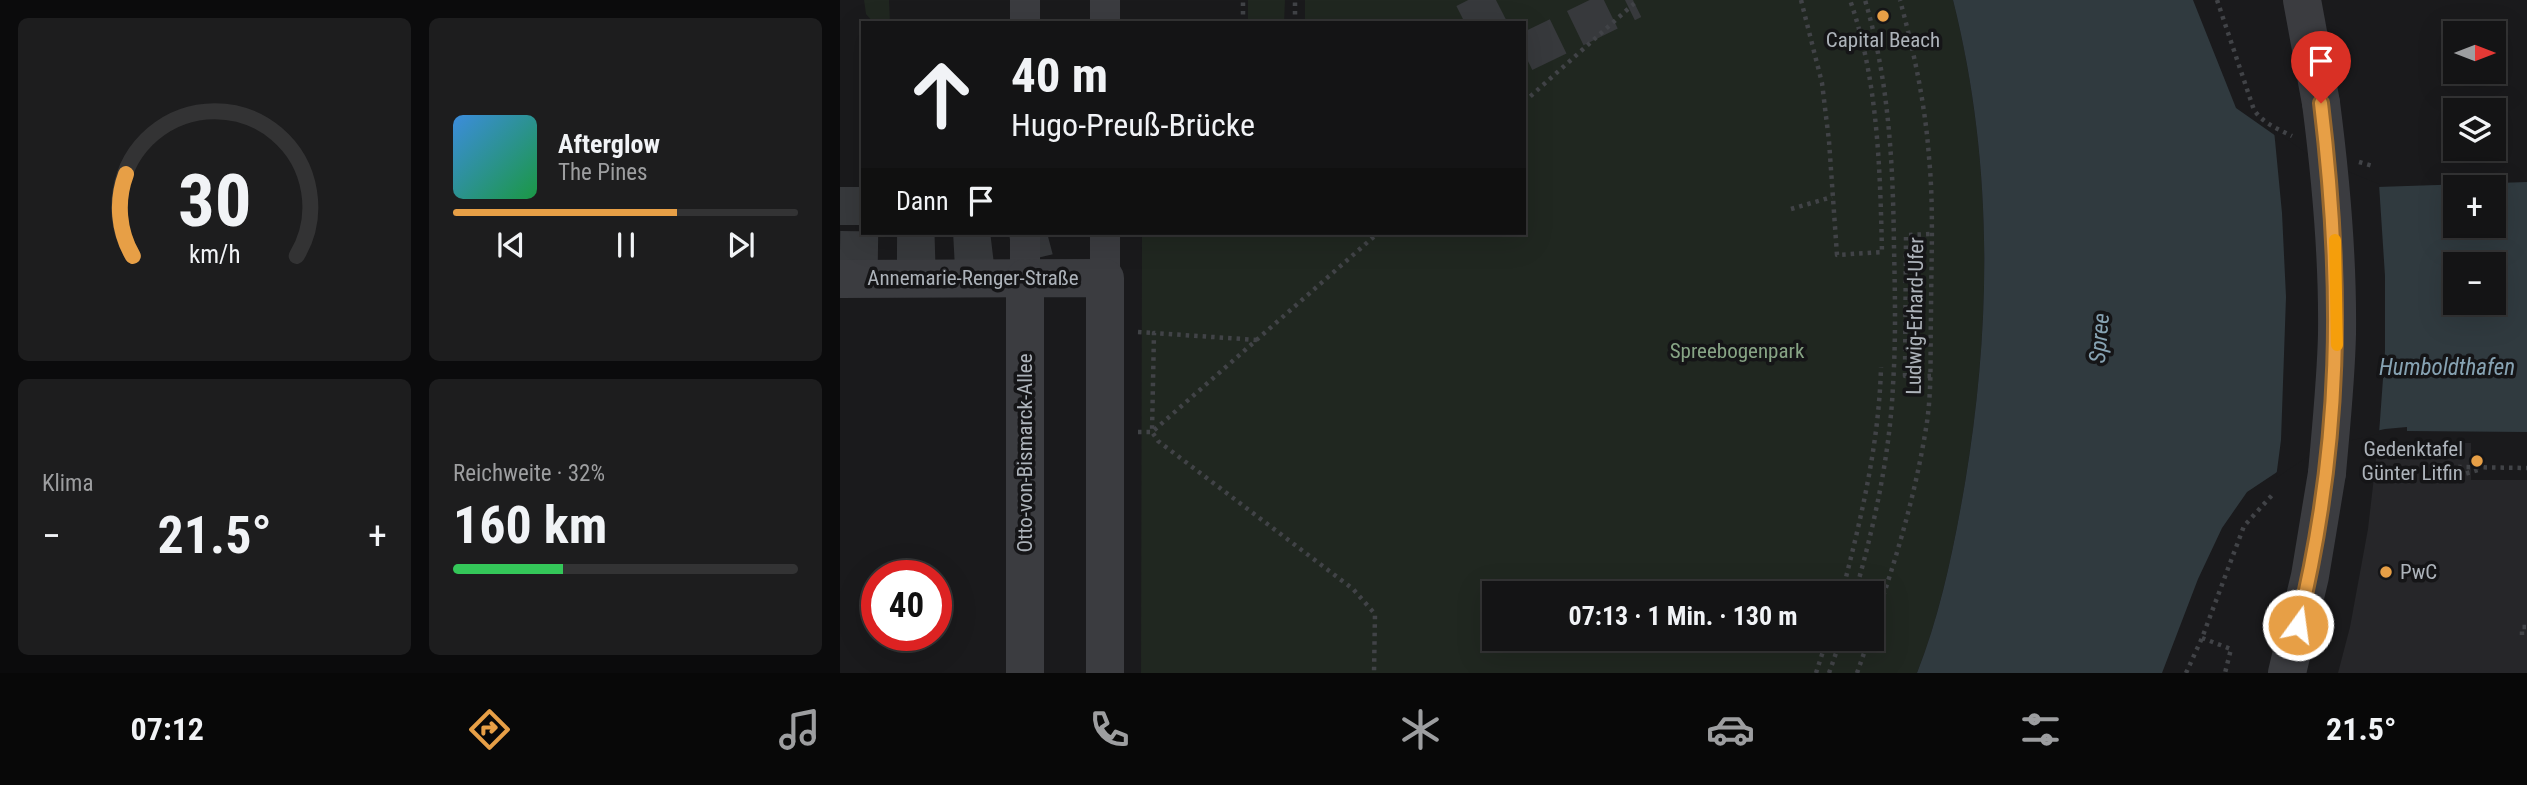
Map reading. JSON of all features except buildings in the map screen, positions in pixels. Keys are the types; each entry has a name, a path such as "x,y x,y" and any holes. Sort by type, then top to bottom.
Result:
{"street":[{"path":"1025,0 1025,21"},
{"path":"1105,0 1105,21"},
{"path":"2287,673 2310,576 2327,473 2336,377 2337,290 2333,212 2321,103 2302,0"},
{"name":"Otto-von-Bismarck-Allee","path":"1025,673 1026,235"},
{"path":"1105,235 1105,673"},
{"name":"Annemarie-Renger-Straße","path":"840,279 1105,278"}],"path":[{"path":"1243,0 1243,21"},
{"path":"1295,0 1295,21"},
{"path":"1526,100 1638,0"},
{"path":"1801,0 1822,83 1837,255 1882,252 1881,176 1872,92 1857,19 1850,0"},
{"path":"1858,581 1885,457 1895,344 1892,178 1886,93 1874,29 1865,0"},
{"name":"Ludwig-Erhard-Ufer","path":"1884,594 1910,505 1927,421 1931,376 1932,234 1926,122 1900,0"},
{"path":"2217,0 2250,101 2259,118 2271,126"},
{"path":"1791,209 1832,197"},
{"path":"1931,376 1905,376 1906,235 1932,234"},
{"path":"1152,432 1376,235"},
{"path":"1895,276 1907,276"},
{"path":"1135,332 1257,340"},
{"path":"1154,333 1152,432 1157,440 1360,597 1375,614 1374,673"},
{"path":"1895,344 1906,344"},
{"path":"1845,581 1862,511 1876,430 1881,367"},
{"path":"2458,467 2527,468"},
{"path":"2458,476 2489,467"},
{"path":"2186,673 2244,526 2274,493"},
{"path":"2522,635 2522,627 2527,627"},
{"path":"2202,638 2231,649 2225,673"},
{"path":"1815,673 1823,651"},
{"path":"1829,673 1837,651"},
{"path":"1857,673 1865,651"}],"shaded area":[{"path":"2378,442 2471,443 2471,480 2527,480 2527,673 2338,673 2350,627 2368,529"}],"green space":[{"path":"864,0 889,0 890,21 872,21 866,14"},
{"path":"1248,0 1285,0 1284,21 1248,21"},
{"name":"Spreebogenpark","path":"1305,0 1953,0 1976,120 1984,241 1984,301 1974,423 1961,507 1940,603 1917,673 1141,673 1142,235 1526,235 1526,21 1305,21"}],"water":[{"path":"1953,0 2193,0 2236,108 2310,160 2377,187 2443,185 2443,238 2506,238 2506,183 2527,182 2527,432 2407,431 2407,427 2321,443 2247,492 2222,528 2198,579 2162,673 1917,673 1946,579 1974,423 1984,301 1984,241 1976,120"}],"pier":[{"path":"2274,130 2312,157 2379,184 2385,276 2385,351 2379,434 2322,447 2276,478 2281,440 2286,297"}],"tunnel":[{"path":"1469,21 1510,0"},
{"path":"1526,52 1633,0"},
{"path":"840,206 861,206"},
{"path":"840,250 923,251 978,248 1051,235"}],"slow traffic":[{"path":"2335,240 2337,345"}],"place":[{"name":"Capital Beach","path":"1883,16"},
{"name":"Gedenktafel Günter Litfin","path":"2477,461"},
{"name":"PwC","path":"2386,572"}],"route":[{"path":"2298,625 2310,576 2327,473 2336,377 2337,290 2333,212 2321,103"}],"water label":[{"name":"Spree","path":"2099,338"},
{"name":"Humboldthafen","path":"2447,367"}]}
